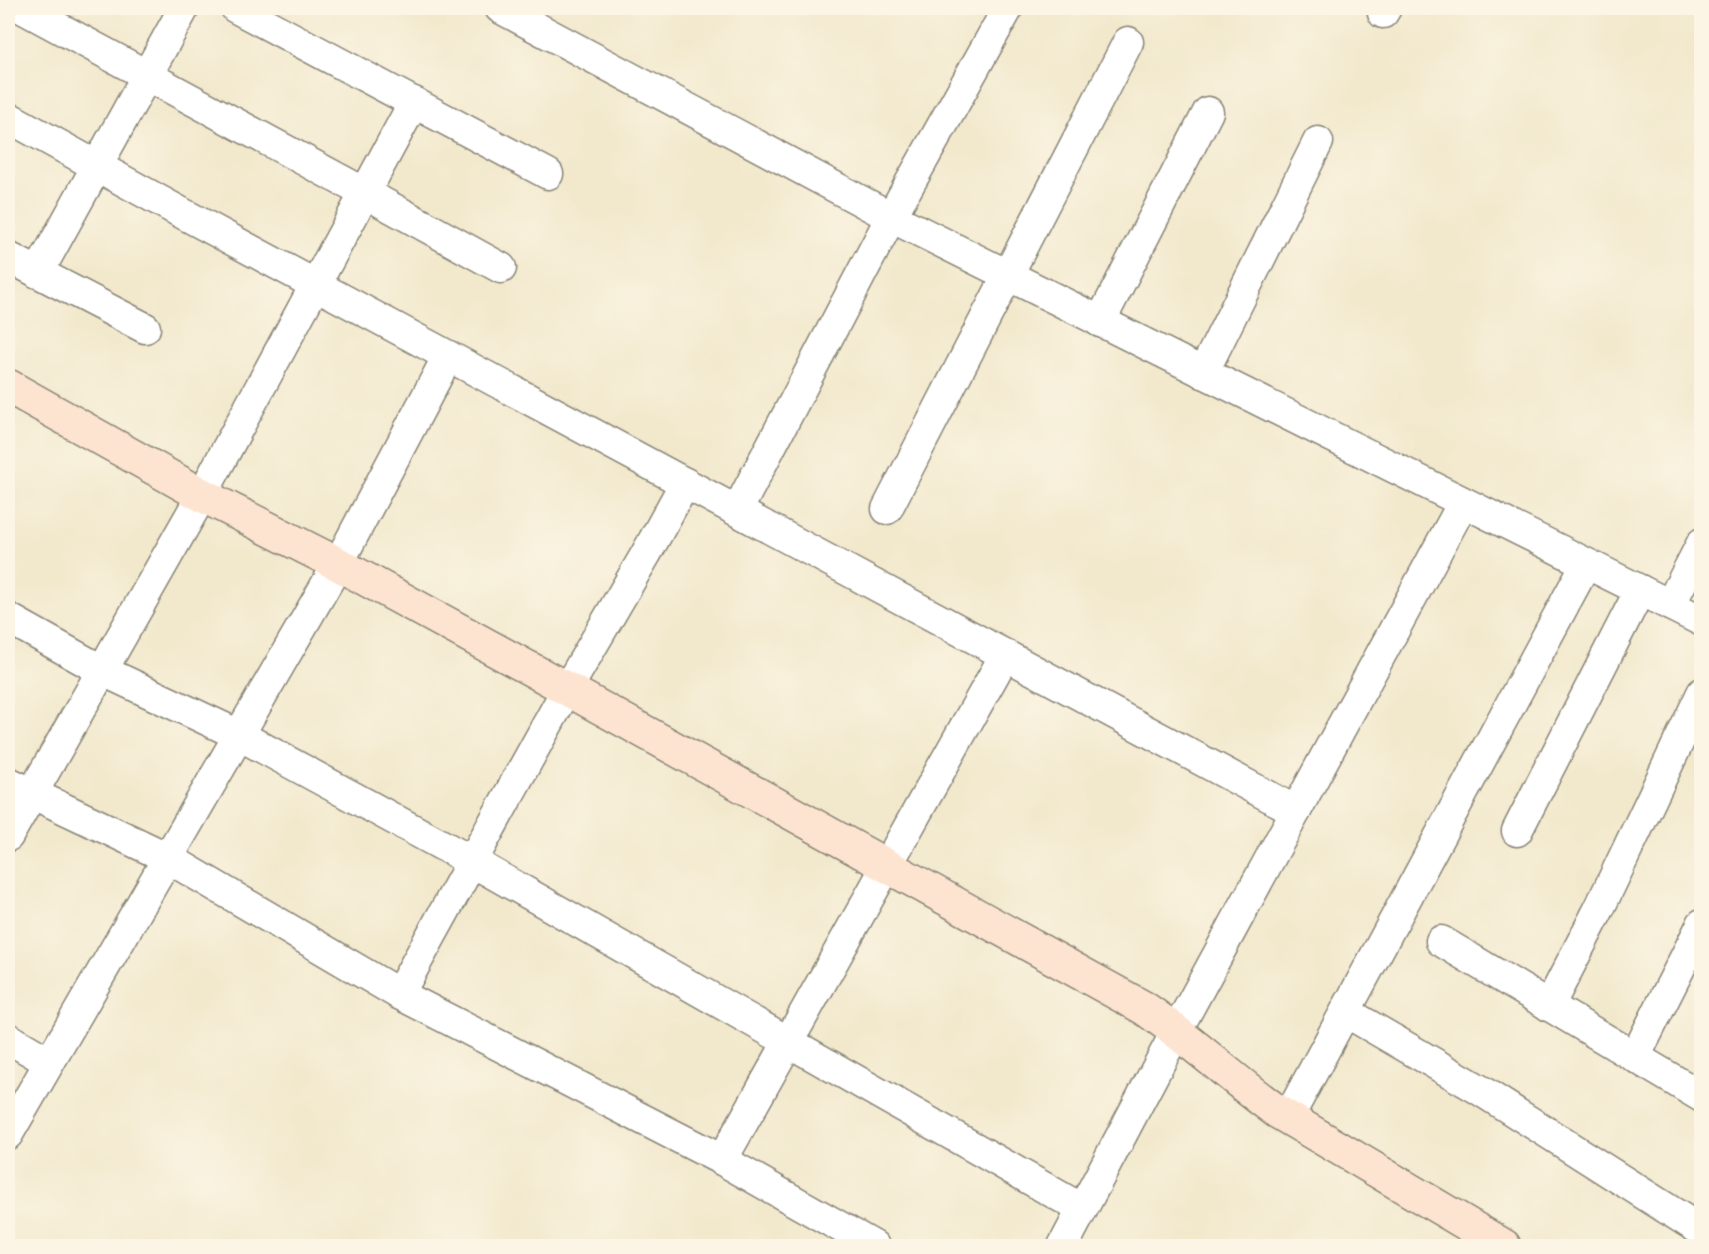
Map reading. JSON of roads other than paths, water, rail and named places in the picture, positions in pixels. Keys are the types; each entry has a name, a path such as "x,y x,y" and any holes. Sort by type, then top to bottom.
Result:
{"street":[{"path":"22,8 501,268"},
{"path":"38,273 184,8"},
{"path":"236,8 548,174"},
{"path":"500,8 891,217 1701,621"},
{"path":"737,511 891,217 1008,8"},
{"path":"887,509 1128,42"},
{"path":"8,836 19,788 101,670 202,495 414,102"},
{"path":"1100,322 1208,112"},
{"path":"8,117 1296,811"},
{"path":"1203,373 1317,142"},
{"path":"8,257 145,328"},
{"path":"8,1134 338,564 448,356"},
{"path":"8,386 202,495 338,564 567,688 1144,1008 1177,1030 1259,1099 1504,1246"},
{"path":"399,994 567,688 685,483"},
{"path":"1063,1246 1177,1030 1463,503"},
{"path":"1670,605 1701,543"},
{"path":"1288,1118 1586,564"},
{"path":"1517,831 1640,590"},
{"path":"8,618 101,670 239,735 471,861 1083,1209"},
{"path":"722,1160 1005,655"},
{"path":"1549,1006 1599,909 1701,693"},
{"path":"19,788 168,858 399,994 722,1160 874,1246"},
{"path":"1635,1057 1701,924"},
{"path":"1441,941 1701,1097"},
{"path":"1346,1012 1480,1090 1701,1231"},
{"path":"8,1038 49,1062"}]}
